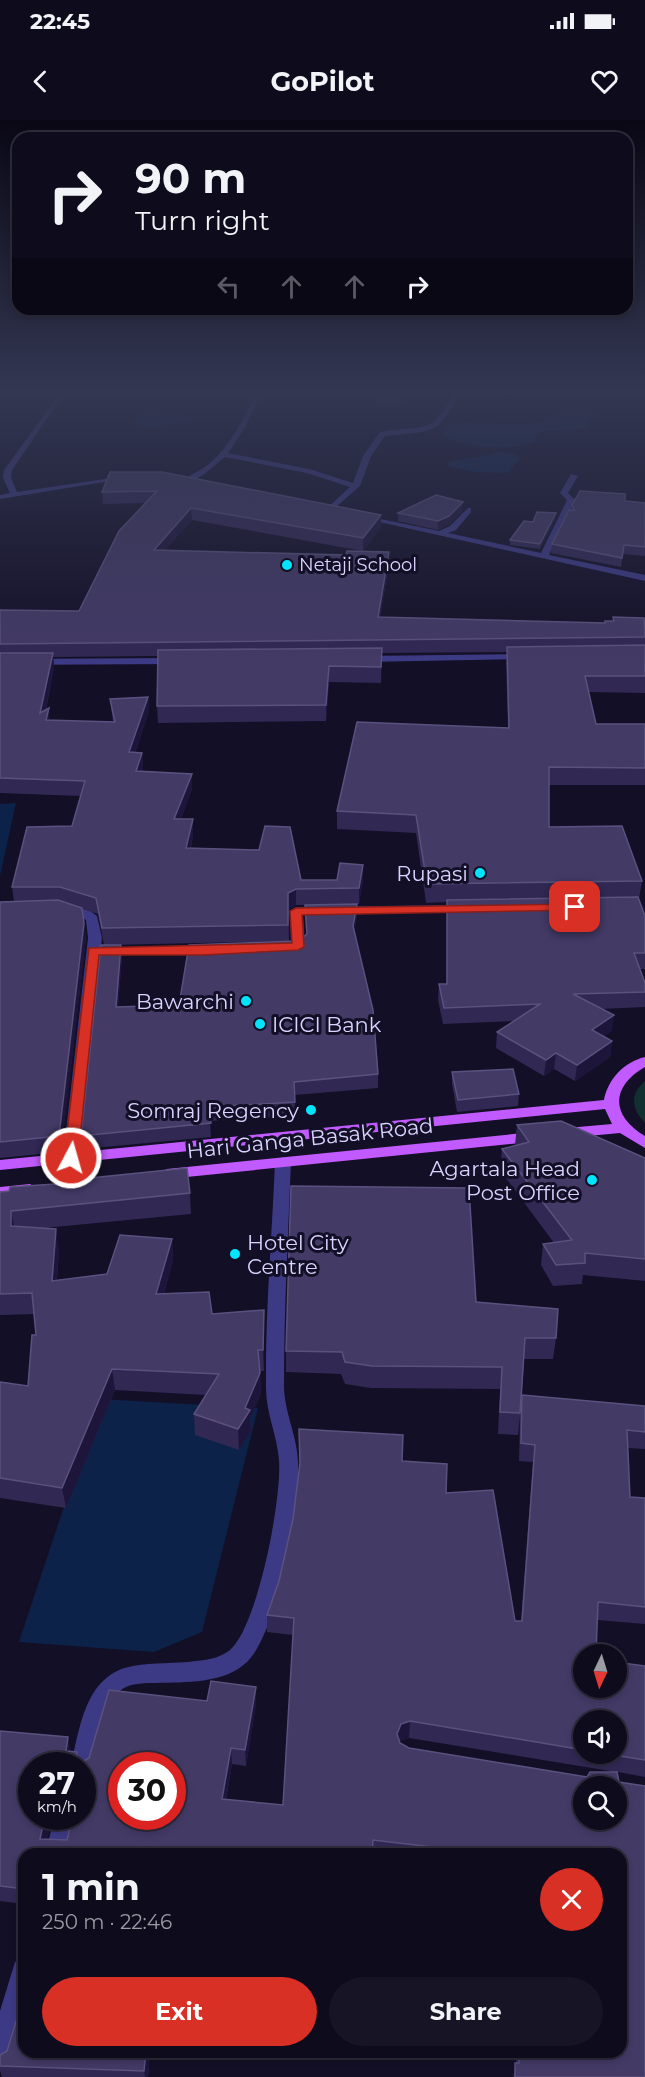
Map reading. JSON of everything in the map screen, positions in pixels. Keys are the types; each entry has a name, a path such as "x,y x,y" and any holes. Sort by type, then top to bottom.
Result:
{"main road":[{"path":"645,1061 618,1078 611,1090 611,1104 624,1128 645,1143"},
{"name":"Hari Ganga Basak Road","path":"0,1165 611,1104"},
{"name":"Hari Ganga Basak Road","path":"153,1176 624,1128"},
{"path":"0,1192 47,1187"}],"street":[{"path":"8,481 14,494"},
{"path":"0,496 103,481"},
{"path":"192,481 208,485"},
{"path":"341,481 355,486"},
{"path":"329,511 355,486 357,481"},
{"path":"544,555 571,500 564,493 571,481"},
{"path":"318,508 340,513"},
{"path":"440,534 453,528 468,510"},
{"path":"352,515 645,578"},
{"path":"346,659 537,657"},
{"path":"0,663 191,661"},
{"path":"45,910 68,909 84,913 92,919 95,938 71,1158"},
{"path":"274,948 298,947 296,911 482,909"},
{"path":"93,951 215,951"},
{"path":"86,1752 98,1706 110,1685 135,1674 203,1672 240,1655 252,1637 273,1569 289,1492 289,1460 276,1401 275,1374 283,1162"},
{"path":"59,1848 63,1830"},
{"path":"0,2056 18,1992"}],"green space":[{"path":"645,1081 645,1123 637,1112 634,1101 637,1091"}],"water":[{"path":"16,803 0,876 0,804"},
{"path":"100,1399 258,1408 202,1632 154,1652 19,1642"}],"building":[{"path":"106,481 210,481 381,515 363,538 191,508 154,550 346,555 347,551 389,552 378,617 605,623 605,621 614,621 613,617 644,618 645,637 0,644 0,610 79,611 119,531 157,491 102,492"},
{"path":"580,491 625,494 625,501 645,503 645,547 624,545 622,558 552,544 569,510 574,510 572,505"},
{"path":"436,495 463,502 449,516 438,521 398,513"},
{"path":"537,512 556,513 540,544 510,540 524,521 533,522"},
{"path":"645,645 645,676 585,676 596,724 645,724 645,768 549,767 549,827 622,826 642,881 427,884 416,815 337,811 357,722 509,728 507,647"},
{"path":"382,648 381,667 329,666 326,705 157,706 158,650"},
{"path":"0,653 53,653 40,713 49,708 46,720 115,722 110,699 148,697 129,752 142,753 136,771 192,774 174,819 193,819 186,848 259,850 265,826 290,827 301,880 337,880 340,863 363,865 359,888 296,889 288,893 288,925 102,928 96,898 60,887 12,887 27,827 72,826 85,781 0,778"},
{"path":"638,897 645,916 645,953 634,953 645,983 645,992 573,994 614,1015 592,1030 612,1041 577,1065 556,1053 546,1060 497,1032 540,1004 444,1008 439,984 447,984 447,900"},
{"path":"58,900 82,908 84,923 59,1136 0,1142 0,902"},
{"path":"357,904 353,926 373,1010 378,1074 294,1082 295,1102 209,1107 211,1123 81,1136 101,945 121,945 116,1007 179,1005 189,945 298,941 307,934 305,905"},
{"path":"513,1069 519,1094 458,1100 452,1072"},
{"path":"561,1121 645,1158 645,1259 585,1253 585,1263 556,1265 543,1244 572,1240 502,1149 529,1142 517,1125"},
{"path":"187,1168 190,1193 11,1211 11,1226 56,1229 52,1281 107,1274 120,1235 172,1239 156,1294 209,1292 212,1314 264,1310 263,1350 258,1350 260,1373 245,1408 250,1410 238,1429 194,1414 219,1374 112,1369 62,1488 0,1478 0,1382 28,1386 32,1335 36,1335 32,1293 0,1294 0,1192 9,1191 10,1187 71,1183 71,1180"},
{"path":"291,1186 469,1188 476,1302 558,1309 556,1338 525,1338 520,1413 500,1412 502,1367 372,1366 345,1362 342,1352 286,1351"},
{"path":"522,1395 645,1406 645,1432 627,1430 630,1497 645,1498 645,1607 598,1602 596,1644 573,1644 573,1698 627,1698 627,1664 645,1666 645,1760 627,1757 627,1710 573,1710 573,1748 410,1721 401,1724 397,1734 400,1743 409,1748 581,1776 573,1776 573,1830 627,1830 627,1783 645,1786 645,2077 515,2077 515,2063 519,2063 519,2058 627,2058 627,1848 441,1848 373,1840 372,1848 18,1848 18,1888 0,1886 0,1731 68,1737 66,1751 77,1752 18,1752 18,1830 42,1830 40,1839 67,1840 70,1830 96,1830 96,1752 91,1752 109,1690 207,1701 211,1681 256,1687 245,1750 231,1748 222,1799 283,1805 294,1618 267,1615 279,1581 293,1519 300,1463 299,1429 403,1435 402,1461 447,1464 446,1493 493,1490 515,1621 522,1621 535,1445 521,1443"},
{"path":"590,1772 617,1772 618,1776 588,1776"},
{"path":"18,2015 18,2058 145,2058 144,2071 0,2066 0,2055 7,2051"}],"place":[{"name":"Netaji School","path":"287,565"},
{"name":"Rupasi","path":"480,873"},
{"name":"Bawarchi","path":"246,1001"},
{"name":"ICICI Bank","path":"260,1024"},
{"name":"Somraj Regency","path":"311,1110"},
{"name":"Agartala Head Post Office","path":"592,1180"},
{"name":"Hotel City Centre","path":"235,1254"}],"route":[{"path":"71,1158 93,951 203,951 298,947 296,911 575,907"}]}
